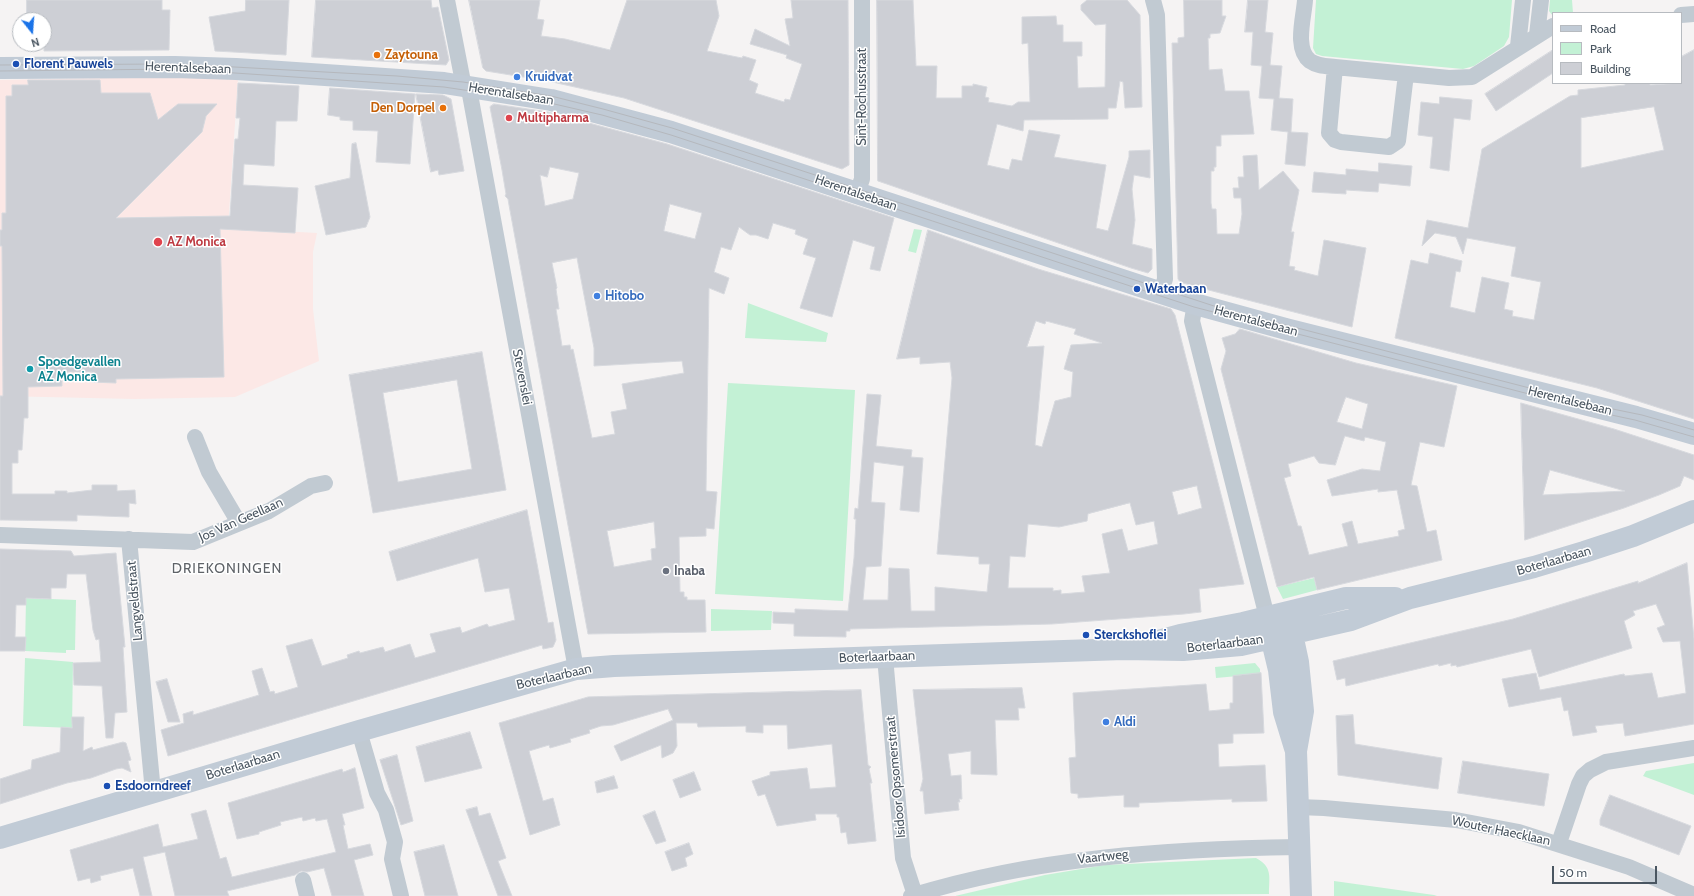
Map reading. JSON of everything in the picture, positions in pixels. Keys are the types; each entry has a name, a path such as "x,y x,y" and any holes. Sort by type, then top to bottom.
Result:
{"street":[{"name":"Stevenslei","path":"446,0 463,82 469,90 576,670"},
{"name":"Sint-Rochusstraat","path":"857,193 862,179 862,0"},
{"path":"1153,0 1158,15 1164,279 1161,292"},
{"path":"1305,0 1302,39 1305,56 1311,62 1318,65 1335,67 1450,78 1472,77 1518,46 1552,27"},
{"path":"1518,46 1523,0"},
{"path":"1537,35 1541,0"},
{"path":"1682,15 1694,14"},
{"name":"Herentalsebaan","path":"0,68 197,67 389,79 466,86 550,100 629,119 1195,304 1286,329 1636,417 1694,434"},
{"path":"1335,67 1329,133 1335,140 1341,142 1389,147 1398,141 1406,74"},
{"path":"1195,304 1192,321 1267,617 1282,636 1298,662 1304,711 1296,751 1301,896"},
{"path":"195,437 209,472 239,523"},
{"name":"Jos Van Geellaan","path":"129,539 193,542 269,511 311,486 324,483"},
{"name":"Boterlaarbaan","path":"0,838 359,730 576,670 614,666 885,657 1130,649 1183,650 1242,645 1351,620 1410,598 1534,567 1633,536 1694,511"},
{"path":"0,535 129,539"},
{"name":"Langveldstraat","path":"129,539 153,792"},
{"name":"Boterlaarbaan","path":"1130,649 1180,635 1267,617 1346,598 1410,598"},
{"name":"Isidoor Opsomerstraat","path":"885,657 903,858 913,895"},
{"path":"359,730 377,793 386,810 395,842 392,859 402,896"},
{"path":"1559,843 1579,784 1583,776 1590,770 1606,762 1694,748"},
{"name":"Wouter Haecklaan","path":"1298,807 1456,820 1519,832 1559,843 1629,867 1694,895"},
{"name":"Vaartweg","path":"913,895 986,877 1072,860 1172,851 1299,847"},
{"path":"303,880 307,896"}],"shaded area":[{"name":"AZ Monica","path":"204,76 238,78 228,228 317,233 313,252 313,309 319,361 235,397 135,399 0,396 0,80"}],"green space":[{"path":"1316,0 1512,0 1509,37 1504,46 1474,66 1463,69 1322,56 1316,54 1313,48"},
{"path":"1550,0 1572,0 1573,12 1552,12 1552,15 1549,11"},
{"path":"914,229 922,230 916,253 908,251"},
{"path":"748,303 828,333 826,342 745,338"},
{"path":"728,383 855,390 843,601 715,594"},
{"path":"1314,578 1317,590 1283,599 1277,587"},
{"path":"26,598 76,600 75,650 66,650 66,653 25,651"},
{"path":"711,609 772,611 771,630 711,631"},
{"path":"25,658 73,662 72,728 23,726"},
{"path":"1255,663 1260,669 1260,674 1216,678 1215,667"},
{"path":"1694,763 1694,795 1643,776 1646,771"},
{"path":"1256,858 1268,869 1269,894 955,896 1045,875 1105,865"},
{"path":"1334,881 1434,895 1437,896 1334,896"}],"building":[{"path":"27,0 162,0 162,10 170,10 169,50 52,51 52,12 27,12"},
{"path":"246,0 289,0 286,55 215,51 209,17 245,11"},
{"path":"316,0 431,0 432,8 438,7 449,60 446,65 312,57"},
{"path":"469,0 540,0 537,19 544,20 541,36 565,39 610,50 627,0 716,0 719,16 707,51 742,58 743,56 756,60 749,80 758,84 755,93 784,102 785,99 790,100 802,64 786,58 787,55 750,44 755,29 790,46 785,19 793,18 791,0 848,0 849,165 842,169 624,98 548,81 486,71 483,68"},
{"path":"877,0 913,0 916,66 937,66 936,98 962,98 962,86 973,86 973,84 987,87 985,97 989,98 988,102 1012,106 1018,102 1030,102 1028,43 1022,44 1022,17 1056,16 1057,25 1063,25 1063,42 1082,42 1082,56 1077,56 1078,88 1105,87 1106,24 1095,25 1081,10 1081,5 1087,0 1127,0 1140,15 1142,107 1125,108 1123,82 1120,81 1116,108 1108,108 1108,119 1024,120 1023,131 997,124 987,165 1009,170 1012,159 1022,161 1029,130 1060,135 1054,157 1106,165 1096,228 1108,231 1129,157 1129,151 1150,150 1150,178 1134,175 1132,189 1135,220 1132,244 1152,249 1152,269 1148,273 1131,268 878,181"},
{"path":"1184,0 1222,0 1222,16 1226,16 1220,33 1210,34 1210,38 1208,38 1209,70 1222,69 1225,91 1249,91 1254,134 1221,135 1221,146 1216,146 1216,167 1214,167 1214,171 1211,171 1211,203 1212,209 1216,209 1217,234 1239,234 1242,214 1241,198 1234,198 1233,188 1239,188 1238,177 1244,177 1243,156 1257,155 1259,190 1283,171 1299,190 1291,232 1294,232 1289,266 1295,267 1294,270 1318,276 1324,240 1366,248 1352,327 1197,287 1180,282 1178,279 1172,43 1178,43 1178,38 1184,37"},
{"path":"1248,0 1268,0 1265,32 1273,33 1270,65 1282,66 1279,98 1293,99 1291,132 1308,133 1305,166 1285,164 1288,132 1271,130 1274,99 1259,98 1262,66 1251,65 1253,32 1245,32"},
{"path":"1694,50 1694,419 1597,388 1395,338 1411,260 1428,264 1430,253 1462,261 1460,272 1456,271 1450,307 1475,313 1482,277 1509,283 1504,309 1513,311 1512,316 1534,320 1541,282 1511,276 1516,247 1467,238 1463,254 1456,237 1435,233 1422,246 1427,220 1468,228 1482,149 1570,96 1578,95 1578,90 1625,84 1682,84 1682,56","holes":["1654,107 1664,150 1581,168 1581,118"]},
{"path":"1552,51 1552,74 1496,111 1485,94"},
{"name":"AZ Monica","path":"28,80 100,80 101,93 150,93 158,120 178,104 217,104 206,116 202,132 116,218 230,216 235,139 238,139 240,118 236,118 238,83 299,86 297,121 276,121 274,166 244,164 243,185 298,188 295,233 220,229 224,377 116,379 116,383 92,382 92,372 62,372 62,386 28,387 28,418 24,418 22,450 18,450 18,463 12,463 12,494 55,494 55,491 67,491 67,493 92,490 92,485 117,485 117,491 135,490 136,504 129,503 129,517 77,515 77,521 0,520 0,396 3,396 2,246 0,246 0,230 2,230 2,213 6,213 6,96 12,96 12,85 28,85"},
{"path":"330,88 415,94 410,164 376,162 378,131 353,130 353,121 340,120 340,117 328,115"},
{"path":"416,94 443,95 451,99 464,171 439,175 438,170 431,172"},
{"path":"1440,97 1472,100 1470,120 1454,118 1449,171 1430,168 1433,137 1418,135 1421,102 1439,104"},
{"path":"494,104 548,112 667,144 894,218 880,271 870,269 875,247 853,240 832,317 800,308 816,258 803,254 808,239 795,234 796,230 773,223 768,239 756,235 750,235 739,227 731,250 721,247 714,272 729,278 724,294 709,288 706,491 717,492 714,529 706,528 706,536 679,537 680,592 684,592 684,597 687,597 687,600 705,600 706,632 588,634 508,199 505,196 506,194 502,170 490,107","holes":["550,167 579,173 573,199 545,206 540,175 547,177","670,204 702,213 695,239 664,231","577,258 594,348 594,366 682,361 684,373 622,384 627,409 611,412 615,434 592,438 573,349 571,350 570,345 562,346 556,309 559,309 557,288 552,263","654,522 656,548 651,549 652,560 614,567 607,531"]},
{"path":"356,143 370,217 366,227 326,235 315,186 350,178 352,144"},
{"path":"1379,163 1412,166 1410,186 1379,183 1378,192 1346,190 1346,194 1312,192 1314,172 1346,175 1346,169 1378,172"},
{"path":"928,230 1038,269 1171,309 1175,315 1244,584 1199,589 1201,612 1184,614 1052,624 850,629 850,631 846,631 846,637 794,636 794,624 773,623 773,612 795,613 795,609 848,611 854,558 856,519 854,519 855,508 858,509 867,394 881,395 876,446 912,450 911,457 923,458 919,512 900,510 904,466 874,462 871,502 885,503 881,566 866,567 863,600 888,600 889,568 909,569 911,611 935,611 935,587 987,592 990,564 979,564 979,557 937,554 952,378 950,362 920,364 920,357 897,359","holes":["1036,321 1045,324 1046,321 1076,329 1074,334 1102,343 1071,345 1064,369 1073,372 1071,397 1055,401 1042,447 1035,445 1044,346 1027,347","1197,486 1202,508 1178,515 1172,492","1130,503 1136,525 1154,521 1158,544 1128,551 1122,529 1102,534 1110,573 1082,576 1085,592 1061,594 1061,590 1053,591 1053,588 1008,588 1010,556 1025,557 1028,524 1059,527 1087,521 1088,514"]},
{"path":"1240,329 1356,363 1457,386 1444,447 1420,442 1411,485 1417,486 1427,532 1436,530 1442,560 1317,590 1314,577 1277,587 1221,369 1226,351 1222,338 1235,334","holes":["1346,397 1368,404 1362,429 1337,422","1345,436 1364,441 1365,437 1386,442 1380,471 1362,469 1327,480 1332,496 1378,489 1378,492 1397,490 1405,529 1398,531 1399,536 1358,544 1352,521 1342,524 1348,546 1309,555 1301,526 1298,526 1284,478 1291,476 1288,464 1314,456 1319,463 1335,465"]},
{"path":"482,352 506,490 373,513 349,375","holes":["457,380 472,469 398,482 383,393"]},
{"path":"1521,403 1614,429 1694,455 1694,480 1684,476 1680,486 1659,495 1525,540","holes":["1550,470 1625,491 1543,495"]},
{"path":"527,510 548,623 553,622 556,640 553,647 543,649 542,645 168,756 161,730 184,723 183,714 193,711 193,715 259,695 252,671 262,668 270,692 274,691 275,694 298,687 286,646 312,639 322,666 348,658 347,655 359,651 360,653 383,647 385,652 410,644 415,658 436,652 430,634 460,627 462,633 487,624 489,627 515,620 509,588 485,592 478,558 397,581 389,552"},
{"path":"0,549 71,551 74,556 116,553 125,647 123,647 127,712 115,713 113,738 106,738 102,686 74,685 73,663 101,662 99,639 96,640 93,630 86,574 67,574 66,588 51,588 51,599 26,598 26,605 16,605 15,637 26,637 25,651 0,651"},
{"path":"1687,563 1694,639 1694,724 1625,736 1623,723 1595,726 1597,732 1573,736 1568,710 1564,711 1561,697 1509,707 1502,679 1536,673 1540,690 1624,674 1625,676 1652,673 1658,698 1686,693 1680,641 1663,642 1657,628 1665,625 1656,604 1633,611 1635,615 1624,621 1632,648 1539,677 1531,649 1457,667 1456,665 1451,666 1451,663 1439,666 1438,664 1346,686 1345,678 1337,680 1333,661 1513,619 1638,581 1638,583"},
{"path":"1261,673 1264,733 1233,734 1233,743 1218,744 1219,767 1265,765 1267,801 1232,802 1232,799 1139,803 1139,807 1124,807 1124,795 1078,798 1078,794 1071,793 1069,758 1076,757 1073,693 1206,684 1209,711 1230,709 1230,703 1233,703 1233,676"},
{"path":"167,679 180,722 168,722 156,682"},
{"path":"1022,688 1025,708 1018,708 1019,720 995,720 997,775 971,774 971,751 948,754 951,776 961,775 962,799 959,799 960,802 958,802 959,810 925,814 923,791 920,791 923,779 913,690"},
{"path":"861,690 868,765 871,767 869,769 872,783 870,783 876,841 848,844 846,832 841,833 839,817 837,817 837,814 815,814 816,820 777,826 765,794 758,796 752,781 770,775 770,772 807,768 810,789 836,787 832,744 788,749 787,725 763,725 763,733 746,732 746,726 698,727 697,723 676,723 677,746 673,753 662,758 661,745 621,761 614,746 673,720 668,709 613,725 601,726 589,730 590,733 570,739 571,742 550,748 549,745 529,751 543,801 553,798 560,825 530,835 499,723 588,697"},
{"path":"1353,715 1355,744 1442,758 1438,789 1338,775 1336,716"},
{"path":"72,717 84,717 83,751 92,747 93,750 123,742 126,743 131,760 128,761 131,772 122,768 116,769 91,778 67,783 0,804 0,779 31,769 32,760 60,752 61,727 72,728"},
{"path":"470,732 482,768 425,782 416,747"},
{"path":"397,755 413,821 401,825 380,760"},
{"path":"1463,761 1549,774 1544,806 1458,793"},
{"path":"355,768 364,808 342,814 348,849 370,844 373,855 354,860 364,896 332,896 324,868 307,872 301,871 295,875 227,891 229,896 175,896 165,852 143,857 152,896 140,896 133,868 100,876 101,880 91,883 90,878 78,881 70,850 158,824 163,847 198,839 191,814 206,810 220,859 226,857 232,877 336,852 327,819 316,821 315,818 303,821 302,817 280,822 281,825 259,832 259,834 237,839 228,803 342,769 343,772"},
{"path":"694,772 701,790 680,798 673,780"},
{"path":"614,776 618,788 597,793 595,782"},
{"path":"1610,795 1691,826 1679,855 1600,825 1600,820"},
{"path":"477,807 479,816 490,813 506,858 498,861 512,896 498,896 466,810"},
{"path":"655,811 666,841 656,844 643,816"},
{"path":"689,843 693,854 685,858 687,866 672,871 665,852"},
{"path":"444,845 458,896 425,896 414,852"}],"tram line":[{"path":"0,65 166,64"},
{"path":"180,64 397,76 463,82 551,96 672,128 1220,308 1603,407 1642,415 1694,430"},
{"path":"0,71 175,69 444,87 550,103 602,115 671,135 1194,307 1602,413 1635,420 1694,437"}],"place":[{"name":"Zaytouna","path":"377,55"},
{"name":"Florent Pauwels","path":"16,64"},
{"name":"Kruidvat","path":"517,77"},
{"name":"Den Dorpel","path":"443,108"},
{"name":"Multipharma","path":"509,118"},
{"name":"AZ Monica","path":"158,242"},
{"name":"Waterbaan","path":"1137,289"},
{"name":"Hitobo","path":"597,296"},
{"name":"Spoedgevallen AZ Monica","path":"30,369"},
{"name":"Inaba","path":"666,571"},
{"name":"Sterckshoflei","path":"1086,635"},
{"name":"Aldi","path":"1106,722"},
{"name":"Esdoorndreef","path":"107,786"}],"district":[{"name":"DRIEKONINGEN","path":"227,569"}]}
